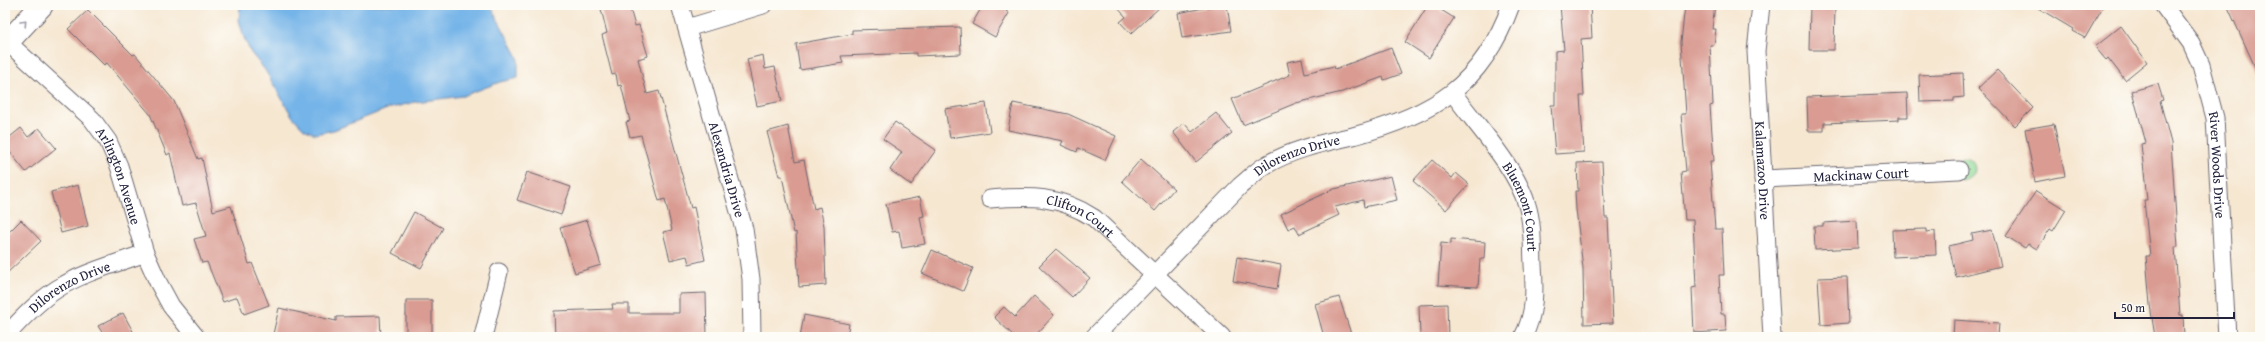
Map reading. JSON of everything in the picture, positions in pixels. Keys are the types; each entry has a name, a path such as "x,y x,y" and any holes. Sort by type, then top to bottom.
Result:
{"main road":[{"path":"6,42 42,5"}],"street":[{"name":"Alexandria Drive","path":"680,5 744,229 751,279 752,337"},
{"path":"687,28 763,5"},
{"name":"Dilorenzo Drive","path":"1094,337 1240,186 1265,165 1290,153 1398,122 1422,112 1453,93 1474,73 1489,52 1502,28 1511,5"},
{"name":"Kalamazoo Drive","path":"1761,5 1756,51 1772,337"},
{"name":"River Woods Drive","path":"2163,5 2191,43 2201,65 2215,118 2227,337"},
{"name":"Arlington Avenue","path":"6,42 92,119 108,141 119,166 146,253 158,282 171,306 196,337"},
{"name":"Bluemont Court","path":"1453,93 1508,167 1521,187 1528,206 1532,227 1535,291 1531,315 1523,337"},
{"name":"Mackinaw Court","path":"1763,179 1959,170"},
{"name":"Clifton Court","path":"990,199 1039,198 1057,200 1077,207 1094,218 1222,337"},
{"name":"Dilorenzo Drive","path":"5,337 28,311 57,288 88,274 146,253"},
{"path":"483,337 499,272"}],"green space":[{"path":"1964,158 1972,161 1975,169 1972,177 1964,180 1956,177 1953,169 1956,161"}],"water":[{"path":"240,5 490,5 518,57 518,78 500,82 463,96 415,102 387,109 334,130 315,134 304,129 292,116 265,70 251,53 244,38 239,20"}],"building":[{"path":"600,5 629,5 635,26 639,25 648,56 638,59 647,94 659,91 691,208 694,207 705,260 689,264 687,256 670,260 663,232 672,230 665,199 659,201 641,135 630,137 626,122 630,121 621,85 618,86 616,74 612,75 602,35 607,33"},
{"path":"983,5 1010,5 1006,11 1009,13 995,37 972,24"},
{"path":"1115,5 1162,5 1131,34 1120,22 1126,17"},
{"path":"1219,5 1227,5 1231,31 1182,38 1178,13"},
{"path":"1428,5 1433,5 1454,18 1429,58 1405,42"},
{"path":"1560,5 1590,5 1592,38 1581,39 1584,96 1580,96 1584,152 1555,154 1551,105 1555,105 1555,51 1564,50"},
{"path":"1685,5 1715,5 1712,29 1716,29 1714,45 1710,45 1713,105 1710,106 1714,161 1710,161 1715,229 1722,229 1724,275 1719,275 1721,314 1725,314 1726,331 1694,333 1692,288 1696,287 1693,220 1685,220 1681,172 1686,171 1681,114 1686,114 1681,42"},
{"path":"1810,5 1835,6 1834,50 1809,50"},
{"path":"2033,5 2104,5 2085,38"},
{"path":"2227,5 2260,5 2260,78 2241,36"},
{"path":"88,10 133,55 135,54 174,101 198,159 202,158 213,211 231,206 249,264 252,263 269,305 244,314 237,297 223,302 207,262 202,263 194,239 206,236 196,203 182,206 170,153 167,155 150,114 107,63 104,65 68,29"},
{"path":"2121,26 2147,62 2125,80 2108,58 2106,60 2095,47"},
{"path":"960,27 961,54 916,56 916,53 841,56 843,63 800,70 796,44 852,34 852,30"},
{"path":"1391,48 1401,74 1384,80 1383,77 1342,92 1296,103 1243,125 1232,99 1290,75 1287,62 1302,59 1305,73 1334,66 1335,69"},
{"path":"763,55 765,69 775,67 782,101 757,106 747,59"},
{"path":"1997,70 2033,108 2015,126 1978,88"},
{"path":"1963,73 1964,97 1954,98 1954,101 1920,102 1919,75"},
{"path":"2158,84 2163,100 2160,101 2171,143 2178,247 2175,247 2180,315 2183,315 2184,337 2155,337 2150,305 2146,256 2150,256 2144,200 2147,200 2141,144 2146,143 2132,91"},
{"path":"1907,93 1908,117 1899,117 1899,120 1824,123 1824,131 1808,131 1807,97"},
{"path":"986,103 990,132 950,138 945,109"},
{"path":"1013,103 1068,114 1116,136 1105,160 1078,148 1077,152 1061,145 1063,141 1008,130"},
{"path":"1216,113 1232,133 1196,162 1173,132 1184,123 1192,132"},
{"path":"895,122 936,150 911,185 890,170 902,152 883,139"},
{"path":"2054,124 2065,176 2035,182 2025,129"},
{"path":"788,126 795,162 804,160 814,209 820,207 824,226 826,285 799,287 796,232 794,233 782,176 779,176 767,132"},
{"path":"21,128 28,137 39,128 56,148 26,172 5,146 5,141"},
{"path":"1141,159 1174,189 1155,211 1122,181"},
{"path":"1432,160 1452,178 1456,173 1469,184 1446,210 1413,181"},
{"path":"1602,162 1605,218 1608,218 1613,323 1584,324 1583,268 1575,191 1578,191 1577,163"},
{"path":"527,172 571,187 561,215 517,200"},
{"path":"1391,176 1397,200 1364,207 1363,200 1335,207 1339,215 1299,234 1295,226 1288,229 1281,214 1334,189"},
{"path":"78,185 88,226 61,233 51,192"},
{"path":"2036,191 2066,210 2053,231 2050,229 2037,249 2028,244 2025,248 2006,236"},
{"path":"920,197 924,216 920,217 925,244 902,248 899,231 892,232 886,204"},
{"path":"414,212 443,228 421,268 392,253"},
{"path":"21,220 41,241 5,275 5,236"},
{"path":"587,220 601,265 575,273 560,228"},
{"path":"1857,221 1858,248 1815,250 1814,226 1823,226 1823,223"},
{"path":"1926,229 1926,232 1935,231 1936,255 1893,257 1892,230"},
{"path":"1992,230 2001,266 1956,277 1949,246 1973,240 1972,234"},
{"path":"1451,239 1485,242 1484,259 1480,259 1478,287 1438,285 1441,243 1451,244"},
{"path":"1056,249 1090,278 1072,297 1039,266"},
{"path":"932,250 973,268 963,291 922,273"},
{"path":"1237,257 1281,265 1277,289 1233,281"},
{"path":"1847,277 1849,323 1821,325 1818,278"},
{"path":"706,293 707,337 555,337 554,311 613,309 612,304 629,304 629,313 679,313 679,294"},
{"path":"1034,296 1054,315 1034,337 1015,337 994,317 1004,307 1015,317"},
{"path":"1339,297 1352,337 1324,337 1315,304"},
{"path":"406,300 432,300 432,337 406,337"},
{"path":"1447,304 1448,337 1420,337 1419,305"},
{"path":"279,308 336,321 336,317 380,316 381,337 287,337 273,334"},
{"path":"123,313 136,337 105,337 98,326"},
{"path":"804,315 849,324 847,337 800,337"},
{"path":"1954,320 1999,323 1998,337 1953,337"}]}
